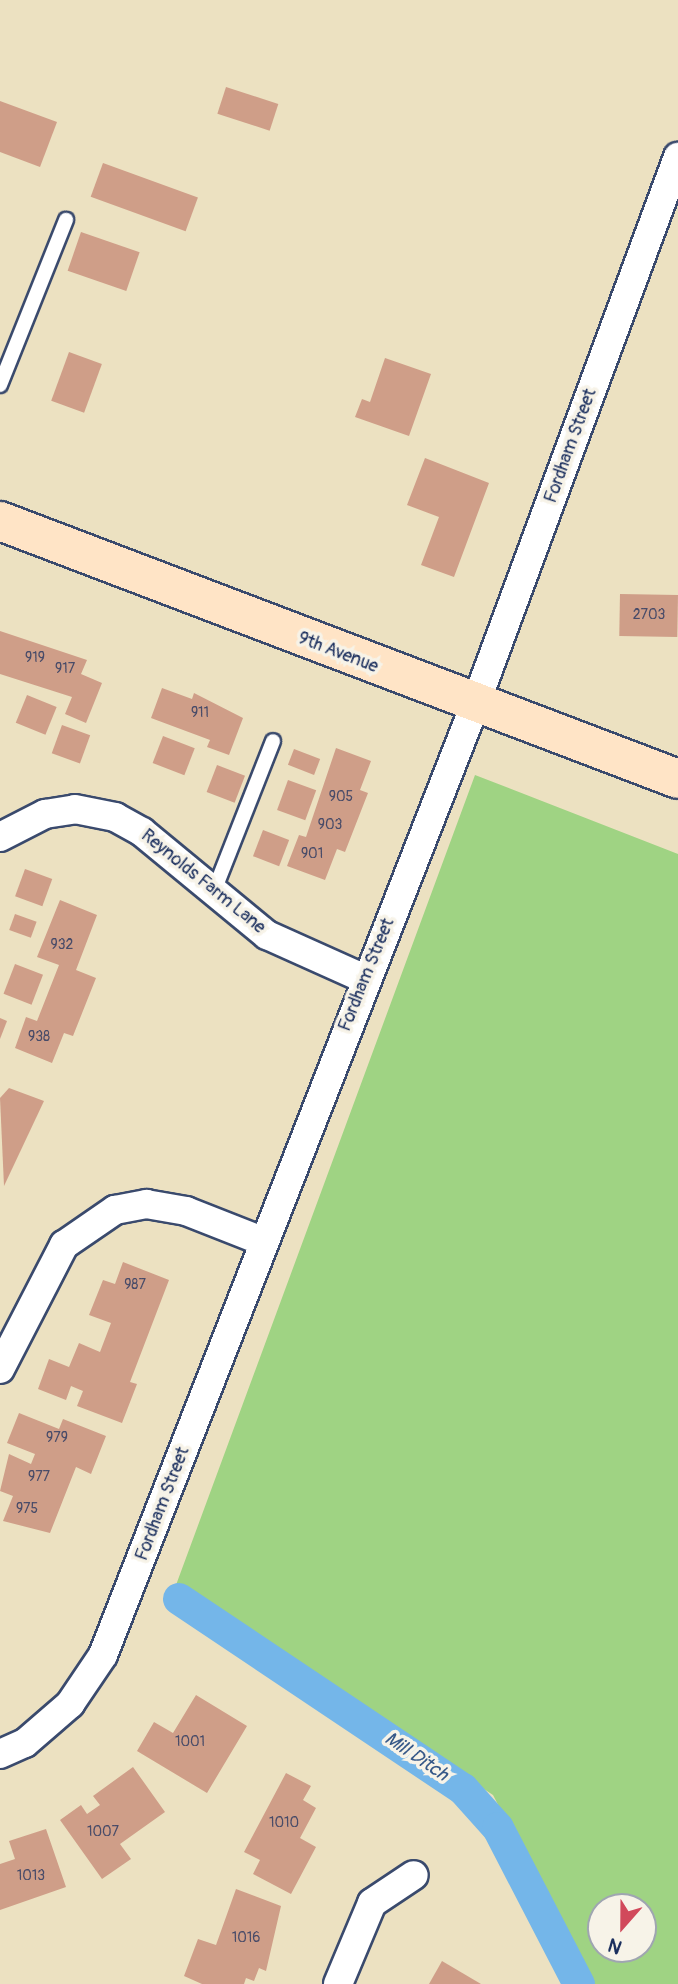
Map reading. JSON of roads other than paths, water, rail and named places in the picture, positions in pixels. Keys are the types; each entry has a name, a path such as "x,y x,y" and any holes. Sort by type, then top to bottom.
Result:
{"main road":[{"name":"9th Avenue","path":"0,521 475,705 678,779"}],"street":[{"name":"Fordham Street","path":"0,1754 25,1743 70,1704 103,1656 262,1241 475,705 678,157"},
{"name":"Reynolds Farm Lane","path":"0,837 45,814 75,808 115,817 214,891 267,935 365,979"},
{"path":"0,1369 64,1245 115,1210 146,1204 186,1211 262,1241"},
{"path":"338,1984 372,1903 414,1875"}],"lane":[{"path":"0,386 66,220"},
{"path":"214,891 273,741"}],"waterway":[{"name":"Mill Ditch","path":"179,1599 463,1789 498,1828 579,1984"}]}
